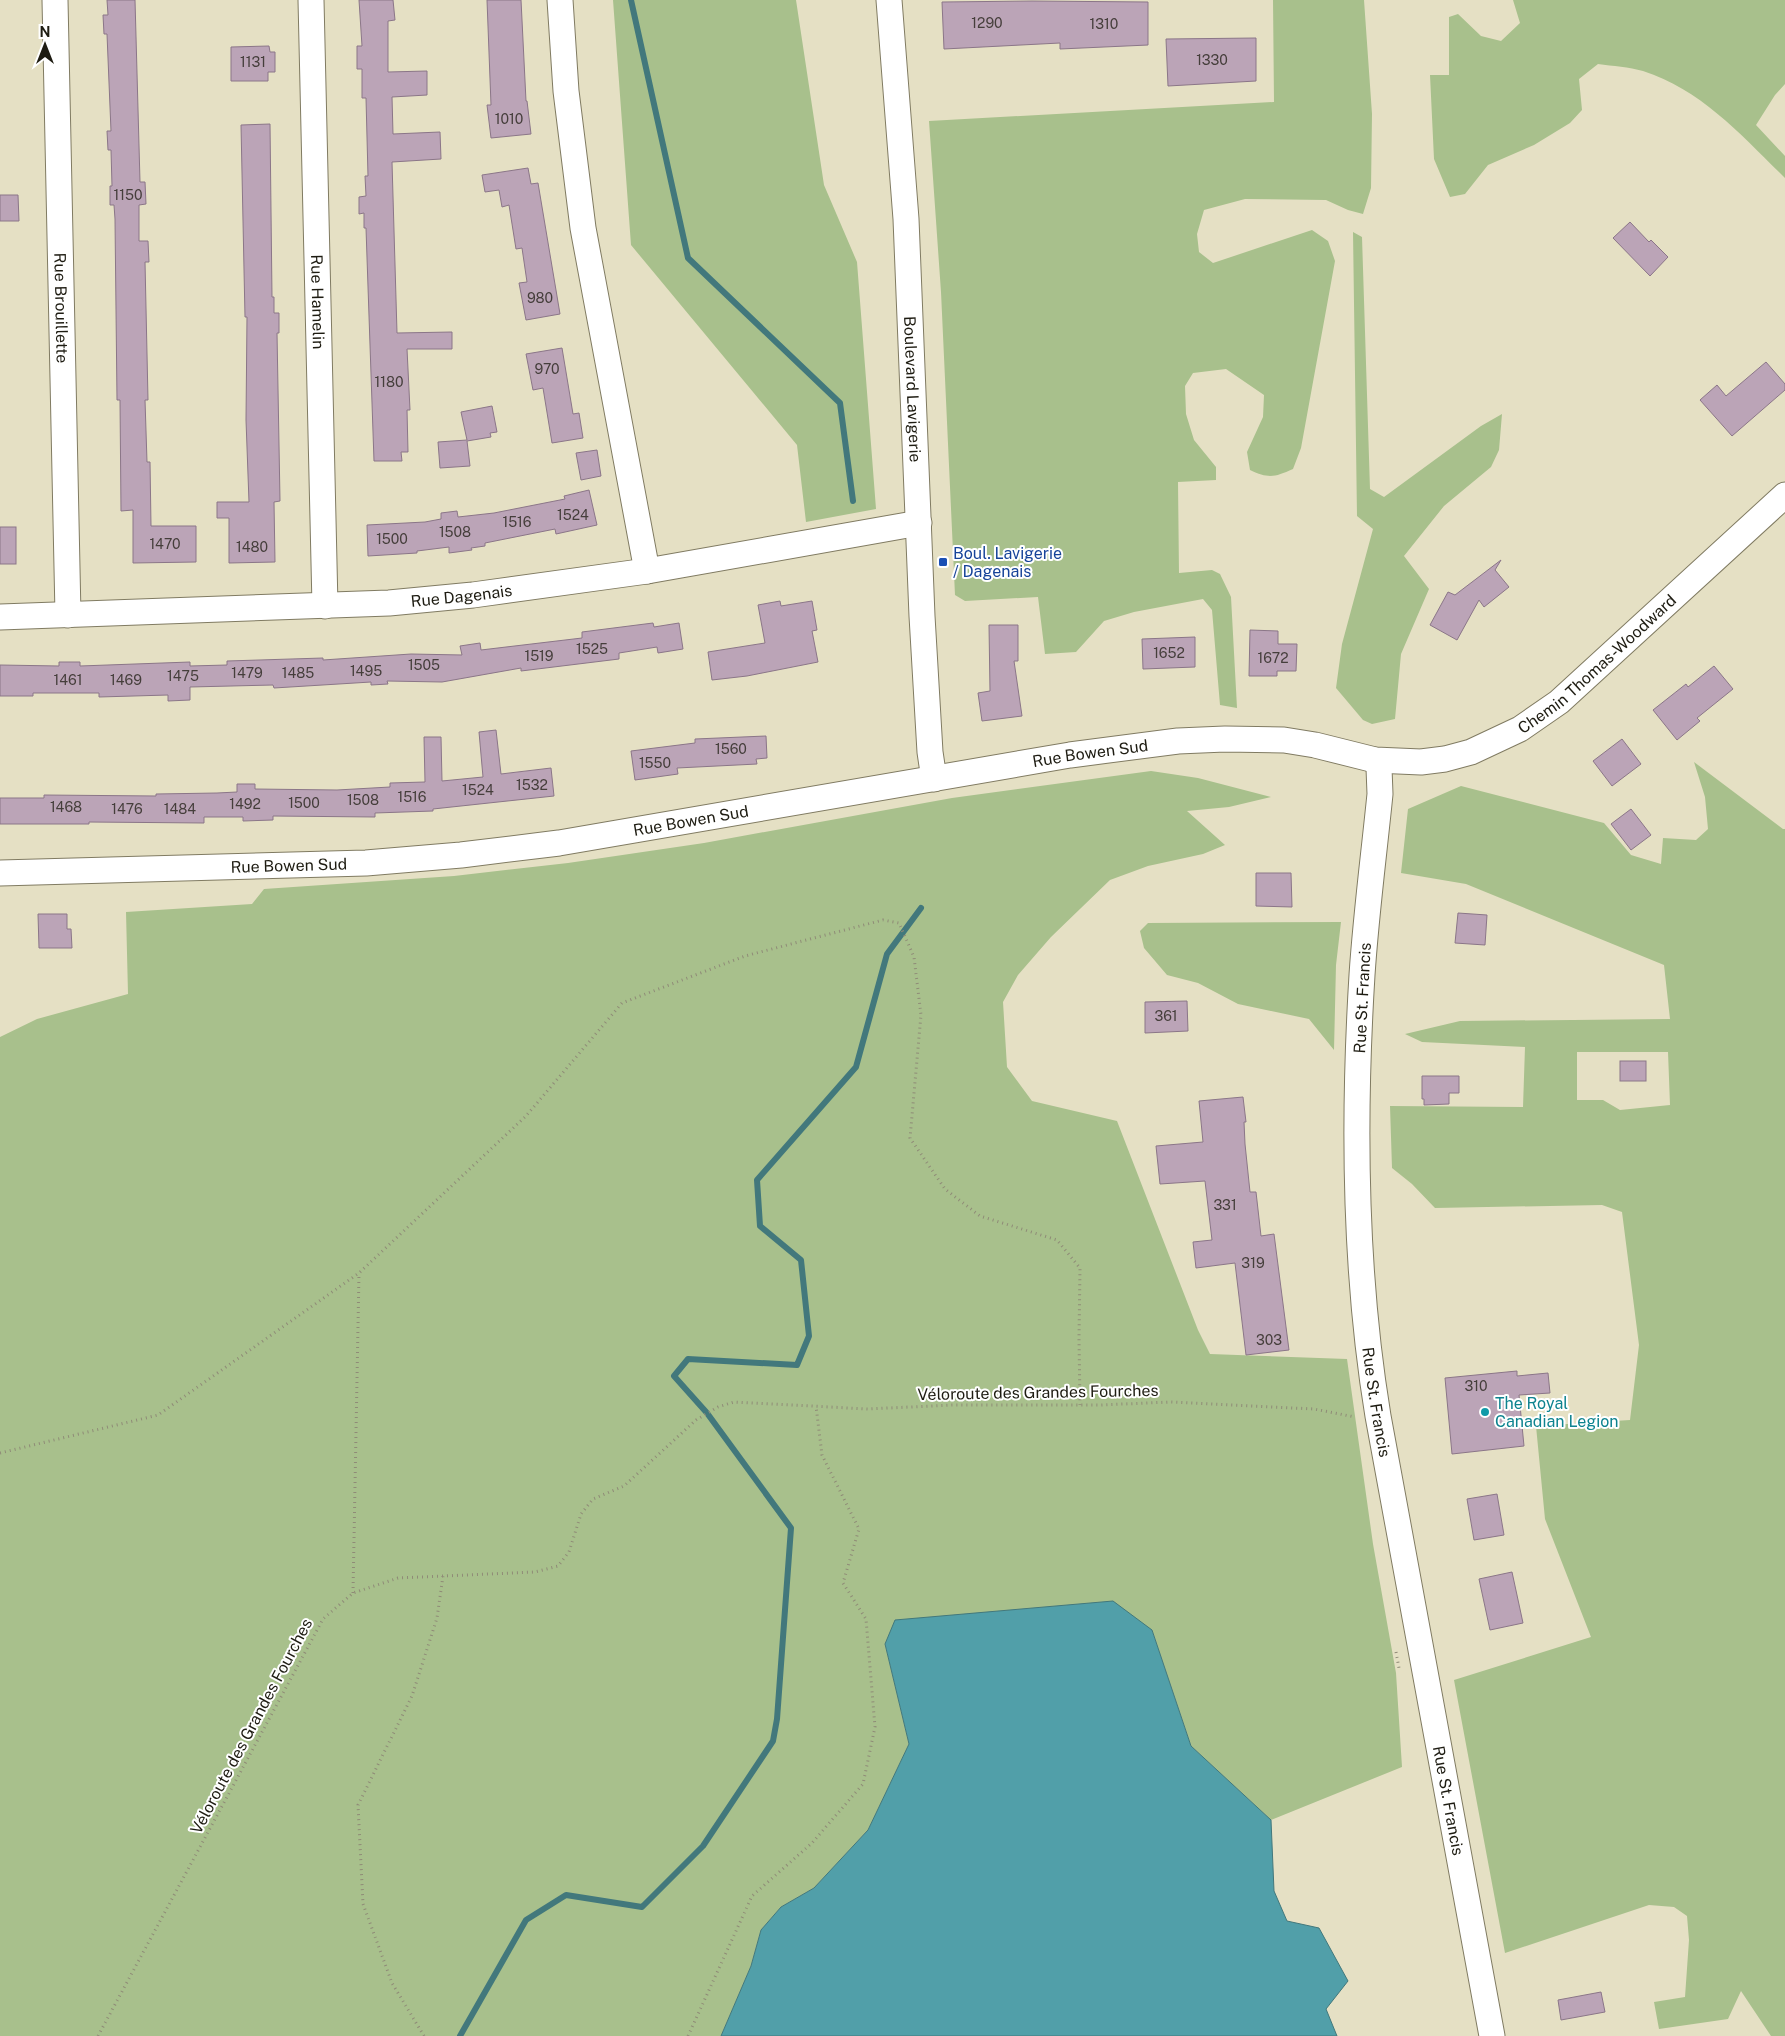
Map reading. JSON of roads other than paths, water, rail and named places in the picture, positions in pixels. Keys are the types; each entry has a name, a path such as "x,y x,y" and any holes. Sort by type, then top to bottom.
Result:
{"street":[{"name":"Rue Brouillette","path":"55,0 68,615"},
{"name":"Rue Hamelin","path":"310,0 325,606"},
{"path":"560,0 566,91 583,228 647,571"},
{"name":"Boulevard Lavigerie","path":"888,0 906,219 918,523 930,752 934,779"},
{"name":"Chemin Thomas-Woodward","path":"1375,760 1402,763 1445,759 1471,752 1520,729 1559,702 1785,495"},
{"name":"Rue Dagenais","path":"0,617 325,606 473,596 647,571 918,523"},
{"name":"Rue Bowen Sud","path":"0,873 366,864 461,855 559,843 1079,754 1178,741 1284,740 1314,744 1375,760"},
{"name":"Rue St. Francis","path":"1375,760 1379,768 1380,794 1362,974 1357,1136 1362,1274 1372,1380 1378,1416 1492,2036"}],"water":[{"path":"1113,1601 1152,1630 1191,1746 1271,1820 1274,1891 1287,1921 1319,1928 1348,1981 1326,2009 1337,2036 721,2036 751,1966 761,1930 781,1907 814,1888 868,1830 909,1744 885,1644 895,1620"}],"waterway":[{"path":"631,0 688,258 840,403 853,501"},
{"path":"460,2036 526,1920 566,1895 642,1907 703,1846 773,1741 777,1719 791,1528 707,1413 674,1376 688,1359 797,1365 809,1336 801,1260 760,1226 757,1180 856,1067 887,954 921,908"}],"place":[{"name":"Boul. Lavigerie / Dagenais","path":"943,562"},
{"name":"The Royal Canadian Legion","path":"1485,1412"}]}
